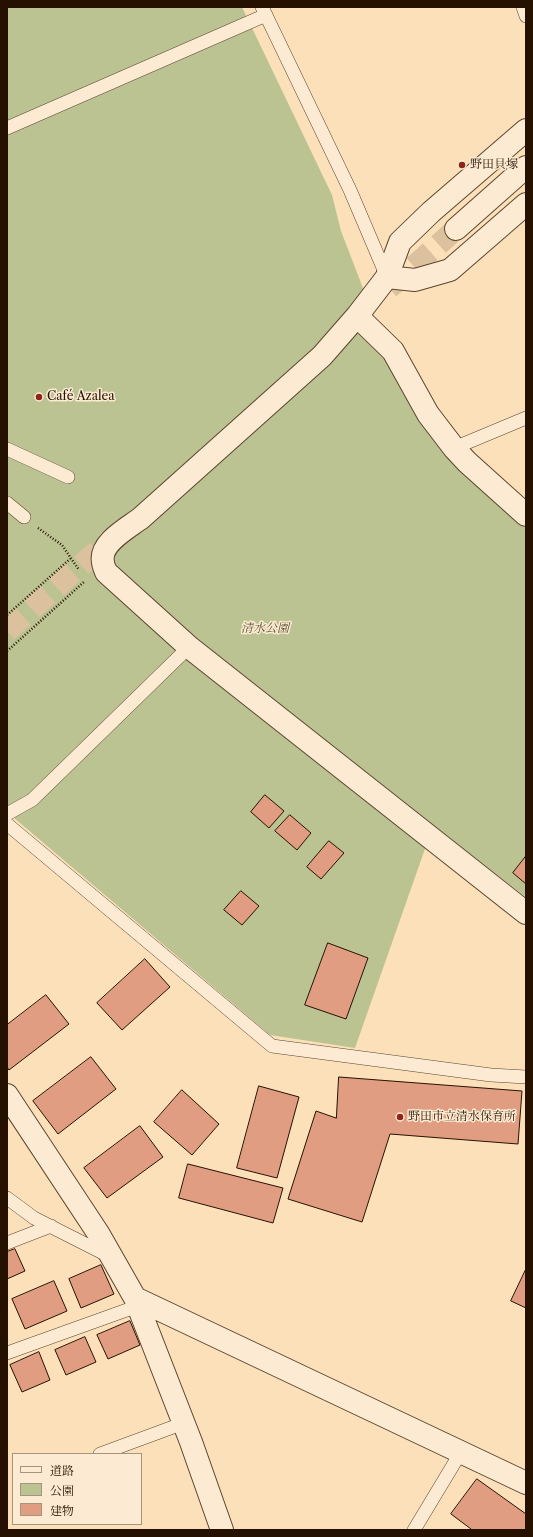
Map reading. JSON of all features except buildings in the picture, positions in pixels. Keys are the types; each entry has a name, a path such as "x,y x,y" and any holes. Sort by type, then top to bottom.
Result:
{"street":[{"path":"526,130 431,212 400,242 387,277 357,316 322,356 141,518 110,542 106,547 102,562 106,572 189,647 526,913"},
{"path":"456,229 526,167"},
{"path":"387,277 415,280 450,270 526,204"},
{"path":"357,316 393,351 428,414 454,448 467,462 526,515"},
{"path":"7,1095 98,1233 137,1302 184,1423 222,1530"},
{"path":"137,1302 526,1483"}],"lane":[{"path":"523,7 526,16"},
{"path":"7,128 264,11 350,190 387,277"},
{"path":"454,448 526,418"},
{"path":"7,449 68,477"},
{"path":"7,503 24,517"},
{"path":"7,814 32,800 189,647"},
{"path":"7,824 272,1046 491,1075 526,1077"},
{"path":"7,1198 34,1218 113,1258"},
{"path":"7,1243 51,1226"},
{"path":"7,1353 137,1302"},
{"path":"103,1453 184,1423"},
{"path":"414,1530 461,1452"}],"path":[{"path":"7,615 70,559 62,545 24,517"},
{"path":"7,651 86,580"}],"green space":[{"name":"清水公園","path":"7,7 242,7 332,195 341,231 401,387 526,525 526,897 433,826 355,1048 270,1035 7,812"}],"tunnel":[{"path":"389,288 456,229"},
{"path":"7,631 114,536"}],"place":[{"name":"野田貝塚","path":"462,165"},
{"name":"Café Azalea","path":"39,397"},
{"name":"野田市立清水保育所","path":"400,1117"}]}
